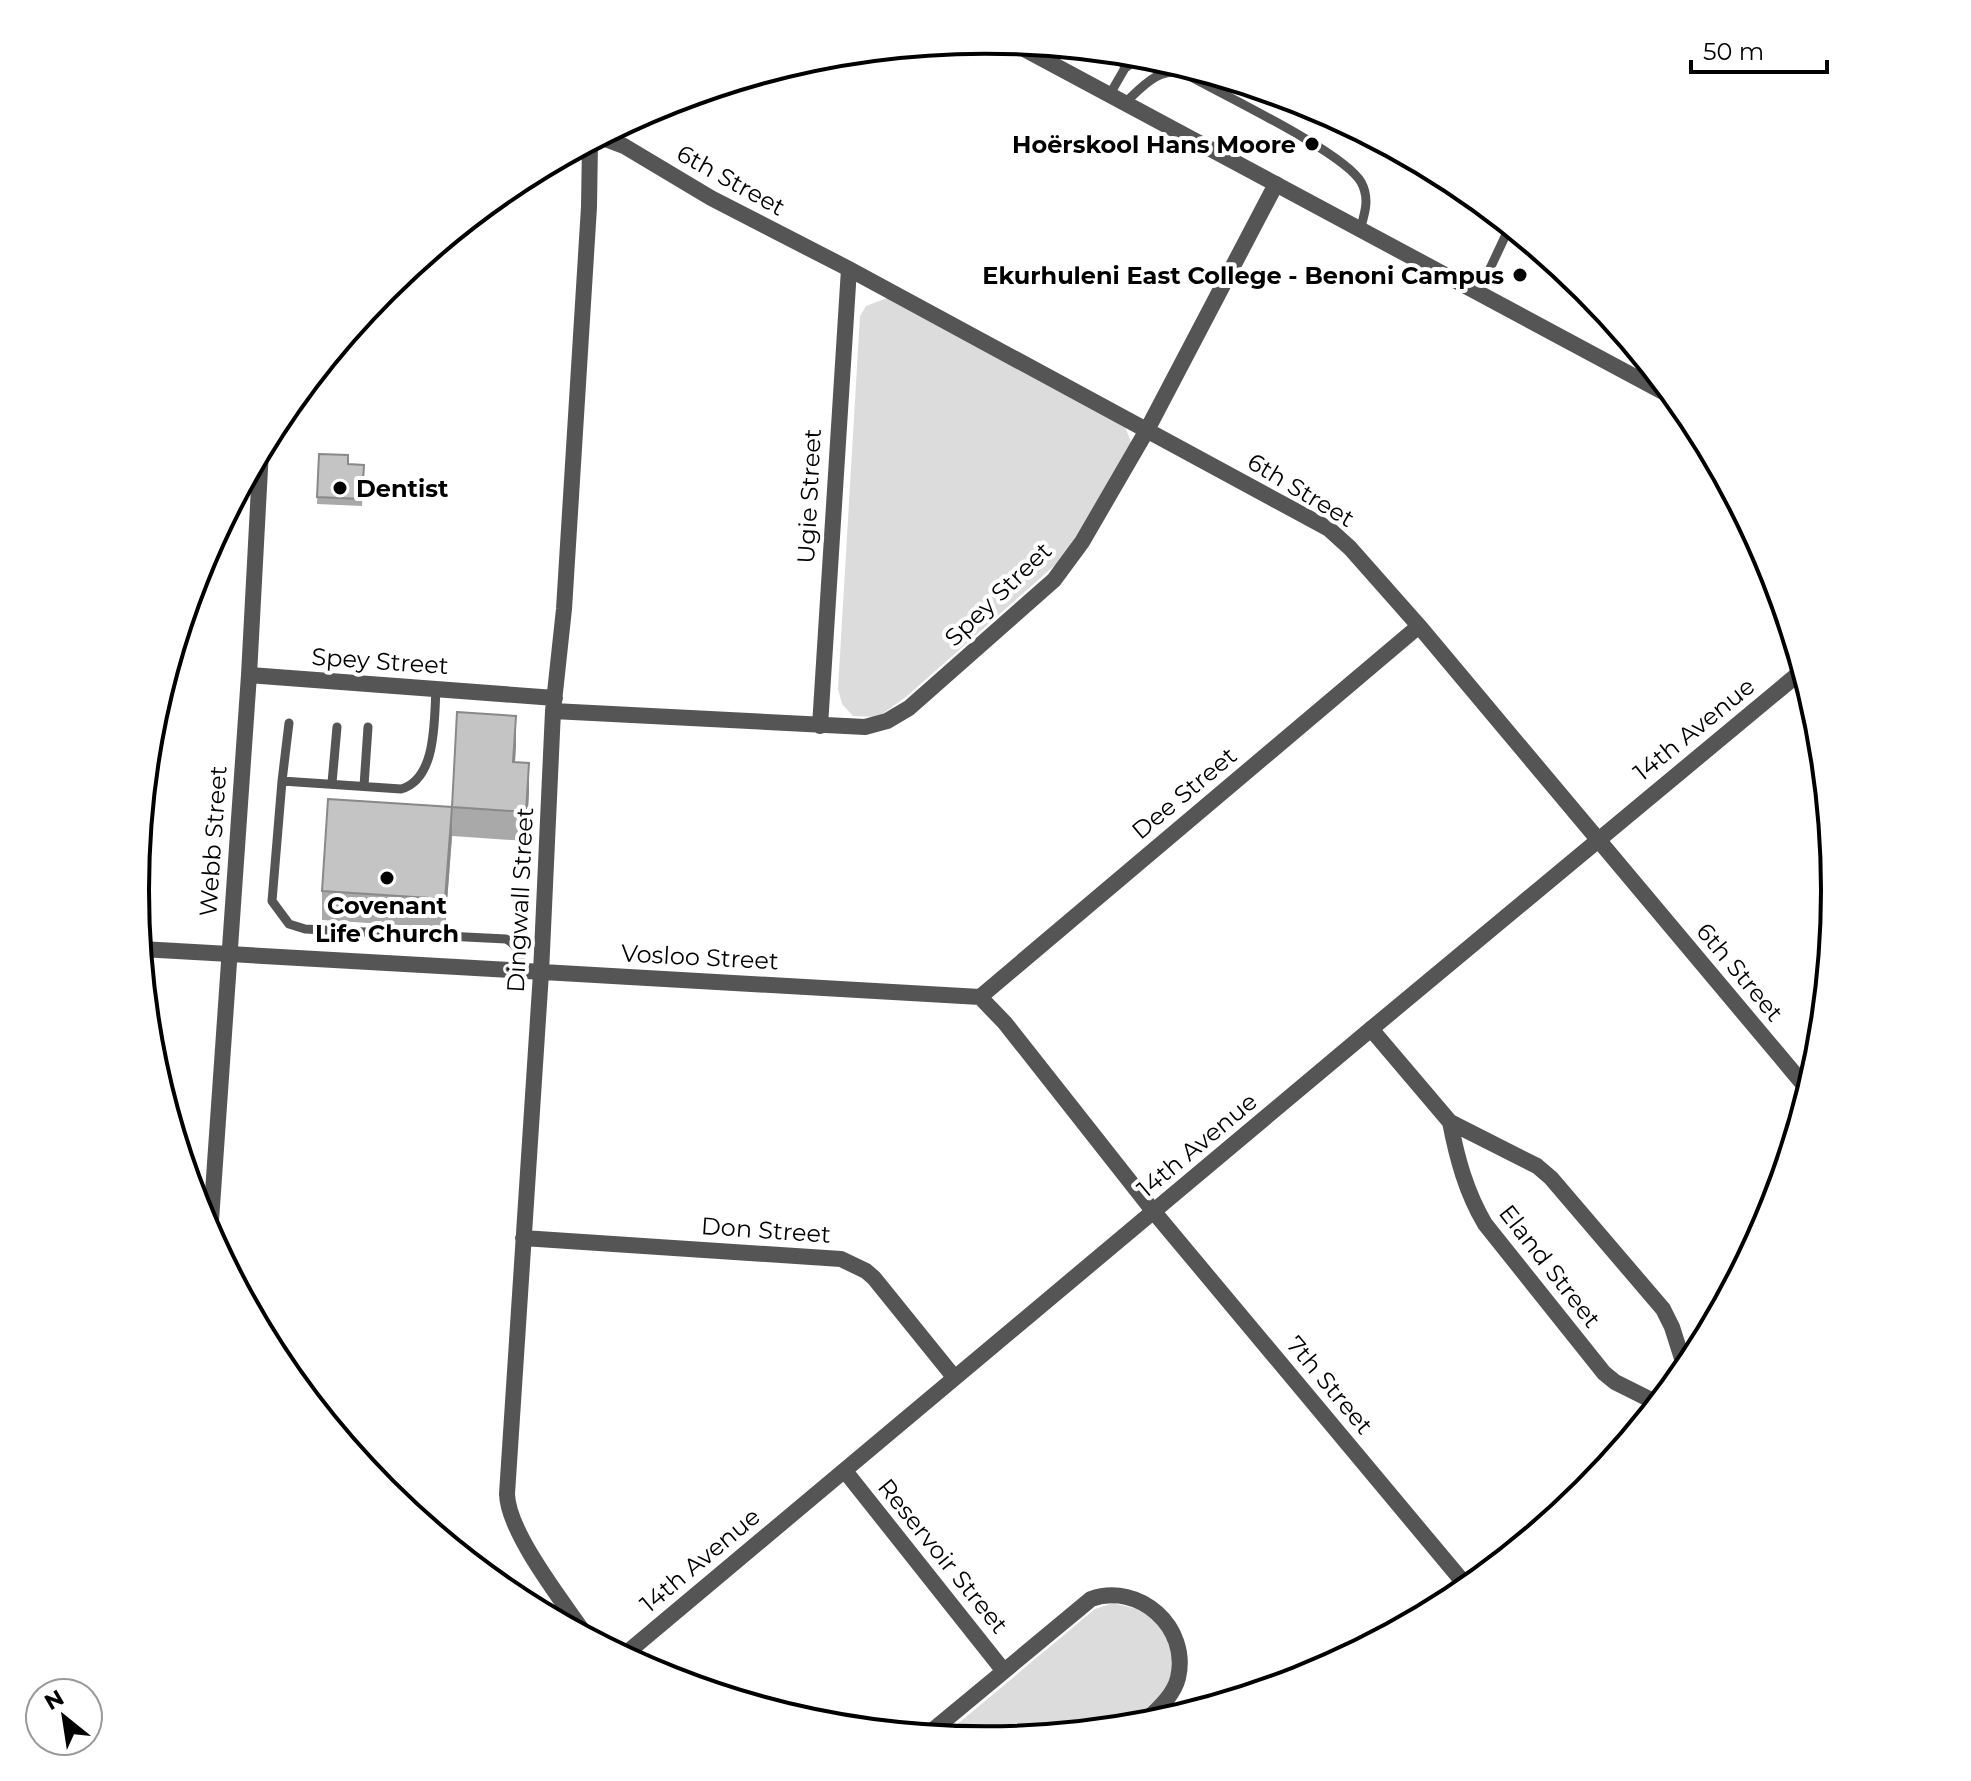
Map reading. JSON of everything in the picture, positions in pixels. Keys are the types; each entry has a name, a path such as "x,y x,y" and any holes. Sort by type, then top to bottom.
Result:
{"street":[{"path":"1037,56 1653,387"},
{"name":"6th Street","path":"613,142 711,198 849,269 1329,529 1350,548 1419,626 1800,1080"},
{"name":"Dingwall Street","path":"575,1619 514,1527 507,1505 541,973 554,704 565,593 589,207 590,154"},
{"name":"Spey Street","path":"249,675 436,689 554,704 820,726 865,727 887,721 909,708 971,656 1054,580 1071,558 1147,430 1276,184"},
{"name":"Ugie Street","path":"820,726 849,269"},
{"name":"Webb Street","path":"212,1208 249,675 260,474"},
{"name":"Dee Street","path":"980,997 1419,626"},
{"name":"14th Avenue","path":"632,1648 1794,678"},
{"name":"Vosloo Street","path":"151,949 980,997"},
{"path":"980,997 1005,1023 1154,1212"},
{"name":"Eland Street","path":"1371,1029 1450,1122 1537,1166 1551,1178 1663,1309 1681,1355"},
{"name":"Eland Street","path":"1450,1122 1464,1180 1472,1203 1485,1224 1604,1373 1650,1399"},
{"name":"7th Street","path":"1154,1212 1460,1579"},
{"name":"Don Street","path":"523,1238 841,1259 874,1278 954,1377"},
{"name":"Reservoir Street","path":"845,1471 1003,1670"},
{"name":"Reservoir Street","path":"938,1725 1091,1599 1109,1595 1127,1596 1148,1604 1172,1632 1179,1657 1178,1679 1158,1709"}],"lane":[{"path":"1117,99 1125,68"},
{"path":"1117,99 1166,74"},
{"path":"1203,83 1348,166 1361,182 1367,199 1360,230"},
{"path":"1478,294 1505,236"},
{"path":"282,781 401,789 411,786 422,777 433,741 436,689"},
{"path":"289,723 272,901 289,924 305,929 506,939 517,949 521,971"},
{"path":"332,783 337,727"},
{"path":"364,786 368,727"}],"shaded area":[{"path":"887,298 1124,424 1131,442 1063,558 907,696 878,717 853,716 842,704 838,689 860,316 866,306"},
{"path":"1113,1603 1149,1612 1174,1645 1171,1685 1143,1712 1040,1725 955,1726 1095,1609"}],"building":[{"name":"Dentist","path":"319,454 348,455 348,464 364,465 362,499 317,497"},
{"path":"457,712 516,716 513,762 529,763 526,812 452,807"},
{"name":"Covenant Life Church","path":"328,799 452,807 445,899 322,891"}],"place":[{"name":"Hoërskool Hans Moore","path":"1312,144"},
{"name":"Ekurhuleni East College - Benoni Campus","path":"1520,275"},
{"name":"Dentist","path":"340,488"},
{"name":"Covenant Life Church","path":"387,878"}]}
